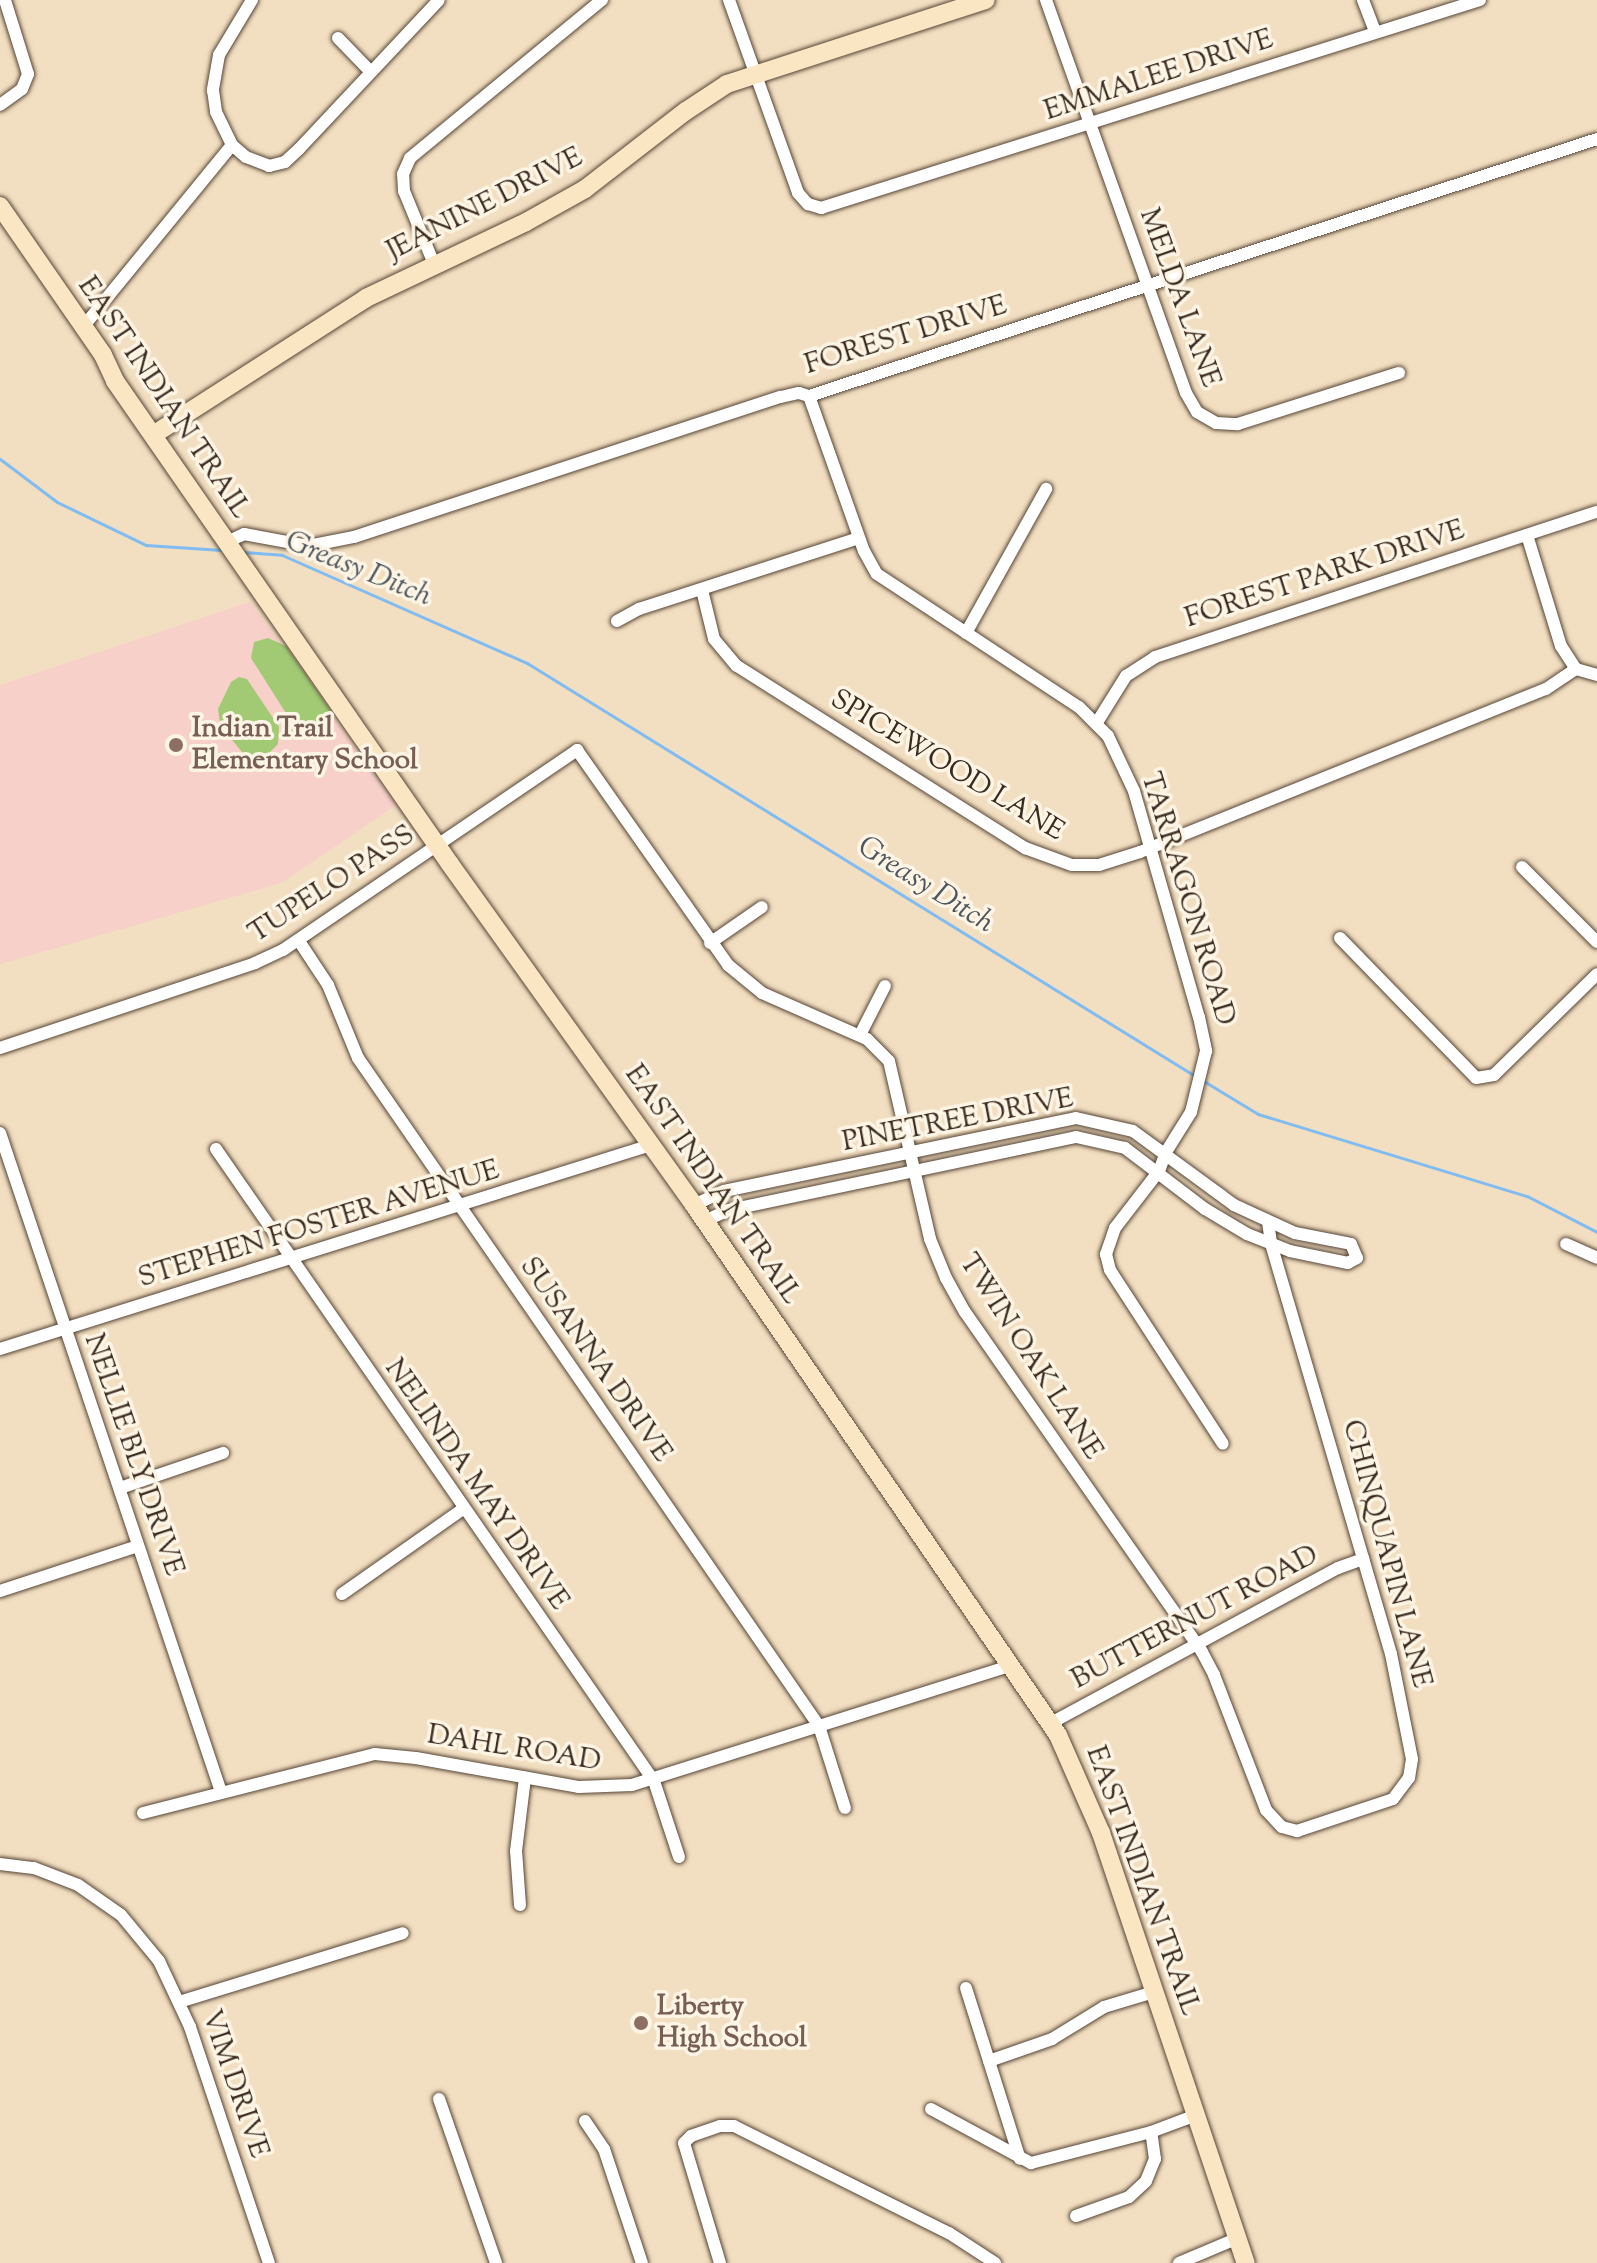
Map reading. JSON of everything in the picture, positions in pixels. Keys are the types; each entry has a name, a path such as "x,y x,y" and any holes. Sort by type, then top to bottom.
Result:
{"main road":[{"name":"JEANINE DRIVE","path":"153,435 344,311 549,210 622,164 705,97 755,74 986,0"},
{"name":"EAST INDIAN TRAIL","path":"0,206 227,542 699,1213 1051,1723 1090,1802 1246,2263"}],"street":[{"path":"0,105 22,89 28,74 5,0"},
{"path":"252,0 219,55 213,76 216,112 232,145 262,165 285,162 439,0"},
{"path":"434,264 404,191 403,174 410,158 602,0"},
{"name":"EMMALEE DRIVE","path":"729,0 798,193 808,204 821,208 1480,0"},
{"name":"MELDA LANE","path":"1046,0 1190,402 1197,412 1216,423 1238,424 1399,373"},
{"path":"1363,0 1375,31"},
{"path":"338,38 371,72"},
{"name":"FOREST DRIVE","path":"227,542 237,535 251,533 308,546 331,544 781,397 799,393 809,396 1597,139"},
{"path":"83,327 232,145"},
{"name":"TARRAGON ROAD","path":"809,396 859,538 873,568 883,579 1079,707 1108,736 1125,772 1151,847 1205,1041 1197,1098 1166,1152 1159,1171 1115,1228 1106,1254 1110,1270 1223,1444"},
{"path":"966,633 1046,489"},
{"name":"FOREST PARK DRIVE","path":"1096,724 1126,676 1155,657 1597,512"},
{"path":"1527,535 1553,626 1576,669 1597,675"},
{"path":"617,621 639,609 859,538"},
{"name":"SPICEWOOD LANE","path":"702,590 714,639 737,666 1025,848 1050,860 1087,866 1112,863 1546,689 1576,669"},
{"name":"TUPELO PASS","path":"0,1048 255,963 299,941 577,750"},
{"name":"TWIN OAK LANE","path":"577,750 728,965 762,993 860,1035 883,1053 894,1072 909,1151 934,1251 965,1312 1197,1645 1214,1675 1264,1808 1282,1827 1297,1831"},
{"path":"1522,867 1597,942"},
{"path":"710,943 762,907"},
{"path":"1340,938 1476,1078 1494,1075 1597,974"},
{"name":"SUSANNA DRIVE","path":"299,941 328,985 358,1058 819,1726 845,1808"},
{"path":"860,1035 885,986"},
{"name":"PINETREE DRIVE","path":"1076,1118 1133,1131 1166,1152 1216,1194 1295,1233 1351,1244 1357,1258 1348,1263 1290,1251 1271,1243 1215,1215 1125,1148 1076,1137 914,1169 861,1184 699,1213 724,1191 1076,1118"},
{"name":"NELLIE BLY DRIVE","path":"0,1133 221,1792"},
{"name":"STEPHEN FOSTER AVENUE","path":"0,1349 651,1145"},
{"name":"NELINDA MAY DRIVE","path":"216,1149 651,1778 659,1792 679,1857"},
{"name":"CHINQUAPIN LANE","path":"1268,1222 1271,1243 1394,1669 1410,1742 1412,1769 1405,1786 1393,1799 1297,1831"},
{"path":"1566,1244 1597,1258"},
{"path":"120,1488 223,1453"},
{"path":"342,1594 463,1509"},
{"path":"0,1591 138,1546"},
{"name":"BUTTERNUT ROAD","path":"1051,1723 1338,1568 1363,1559"},
{"name":"DAHL ROAD","path":"143,1813 375,1754 605,1788 651,1778 1010,1666"},
{"path":"520,1905 516,1851 525,1778"},
{"name":"VIM DRIVE","path":"0,1864 34,1868 78,1885 103,1901 135,1931 159,1961 179,2002 269,2263"},
{"path":"179,2002 403,1933"},
{"path":"966,1988 1020,2159"},
{"path":"989,2061 1052,2039 1104,2007 1154,1992"},
{"path":"439,2099 496,2263"},
{"path":"931,2109 1020,2159 1042,2162 1151,2132 1196,2115"},
{"path":"585,2121 604,2149 642,2263"},
{"path":"720,2263 684,2148 687,2138 720,2126 734,2126 808,2160 949,2233 995,2263"},
{"path":"1076,2216 1138,2191 1155,2159 1151,2132"},
{"path":"1179,2263 1238,2238"}],"shaded area":[{"name":"Indian Trail Elementary School","path":"250,602 396,805 281,883 0,964 0,685"}],"green space":[{"path":"268,638 286,646 334,715 334,721 292,738 289,718 251,658 254,642"},
{"path":"239,677 247,679 279,727 278,744 268,754 253,757 242,752 220,725 233,716 220,723 218,709 231,682"}],"waterway":[{"name":"Greasy Ditch","path":"0,459 57,502 146,545 222,550"},
{"name":"Greasy Ditch","path":"243,552 282,555 527,663 1195,1076"},
{"name":"Greasy Ditch","path":"1202,1080 1258,1114 1527,1196 1597,1232"}],"place":[{"name":"Indian Trail Elementary School","path":"176,745"},
{"name":"Liberty High School","path":"641,2023"}]}
